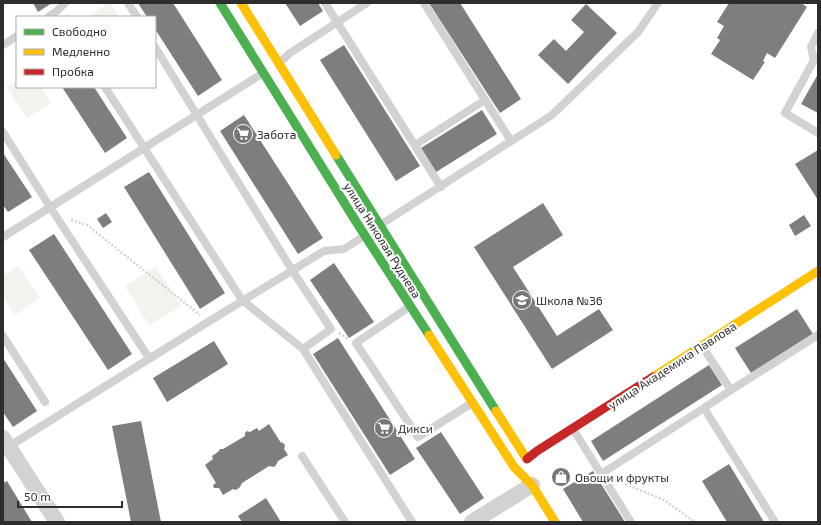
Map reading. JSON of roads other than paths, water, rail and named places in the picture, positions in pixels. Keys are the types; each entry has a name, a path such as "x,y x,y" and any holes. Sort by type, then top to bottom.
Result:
{"street":[{"name":"улица Николая Руднева","path":"220,3 271,68 373,230 529,470 555,522"},
{"name":"улица Николая Руднева","path":"241,3 271,68 373,230 411,307 514,467 529,470"},
{"name":"улица Академика Павлова","path":"472,522 573,428 818,271"},
{"path":"6,442 57,522"}],"lane":[{"path":"59,14 65,3"},
{"path":"128,3 136,16"},
{"path":"325,3 441,187"},
{"path":"3,237 271,68 290,53 367,3"},
{"path":"424,3 511,141"},
{"path":"6,442 149,358 324,251 344,249 552,115 638,32 658,3"},
{"path":"818,33 811,47 814,60 784,113 818,133"},
{"path":"3,45 16,37"},
{"path":"156,49 292,270 331,329 304,349"},
{"path":"107,88 242,300 304,349 412,522"},
{"path":"415,145 485,100"},
{"path":"3,132 50,207 149,358"},
{"path":"411,307 356,343 418,437 472,403"},
{"path":"601,474 818,334"},
{"path":"3,336 46,402"},
{"path":"702,346 731,390"},
{"path":"704,408 775,522"},
{"path":"573,428 630,522"},
{"path":"302,456 345,522"}],"place":[{"name":"Забота","path":"243,134"},
{"name":"Школа №36","path":"522,300"},
{"name":"Дикси","path":"384,428"},
{"name":"Овощи и фрукты","path":"561,477"}]}
